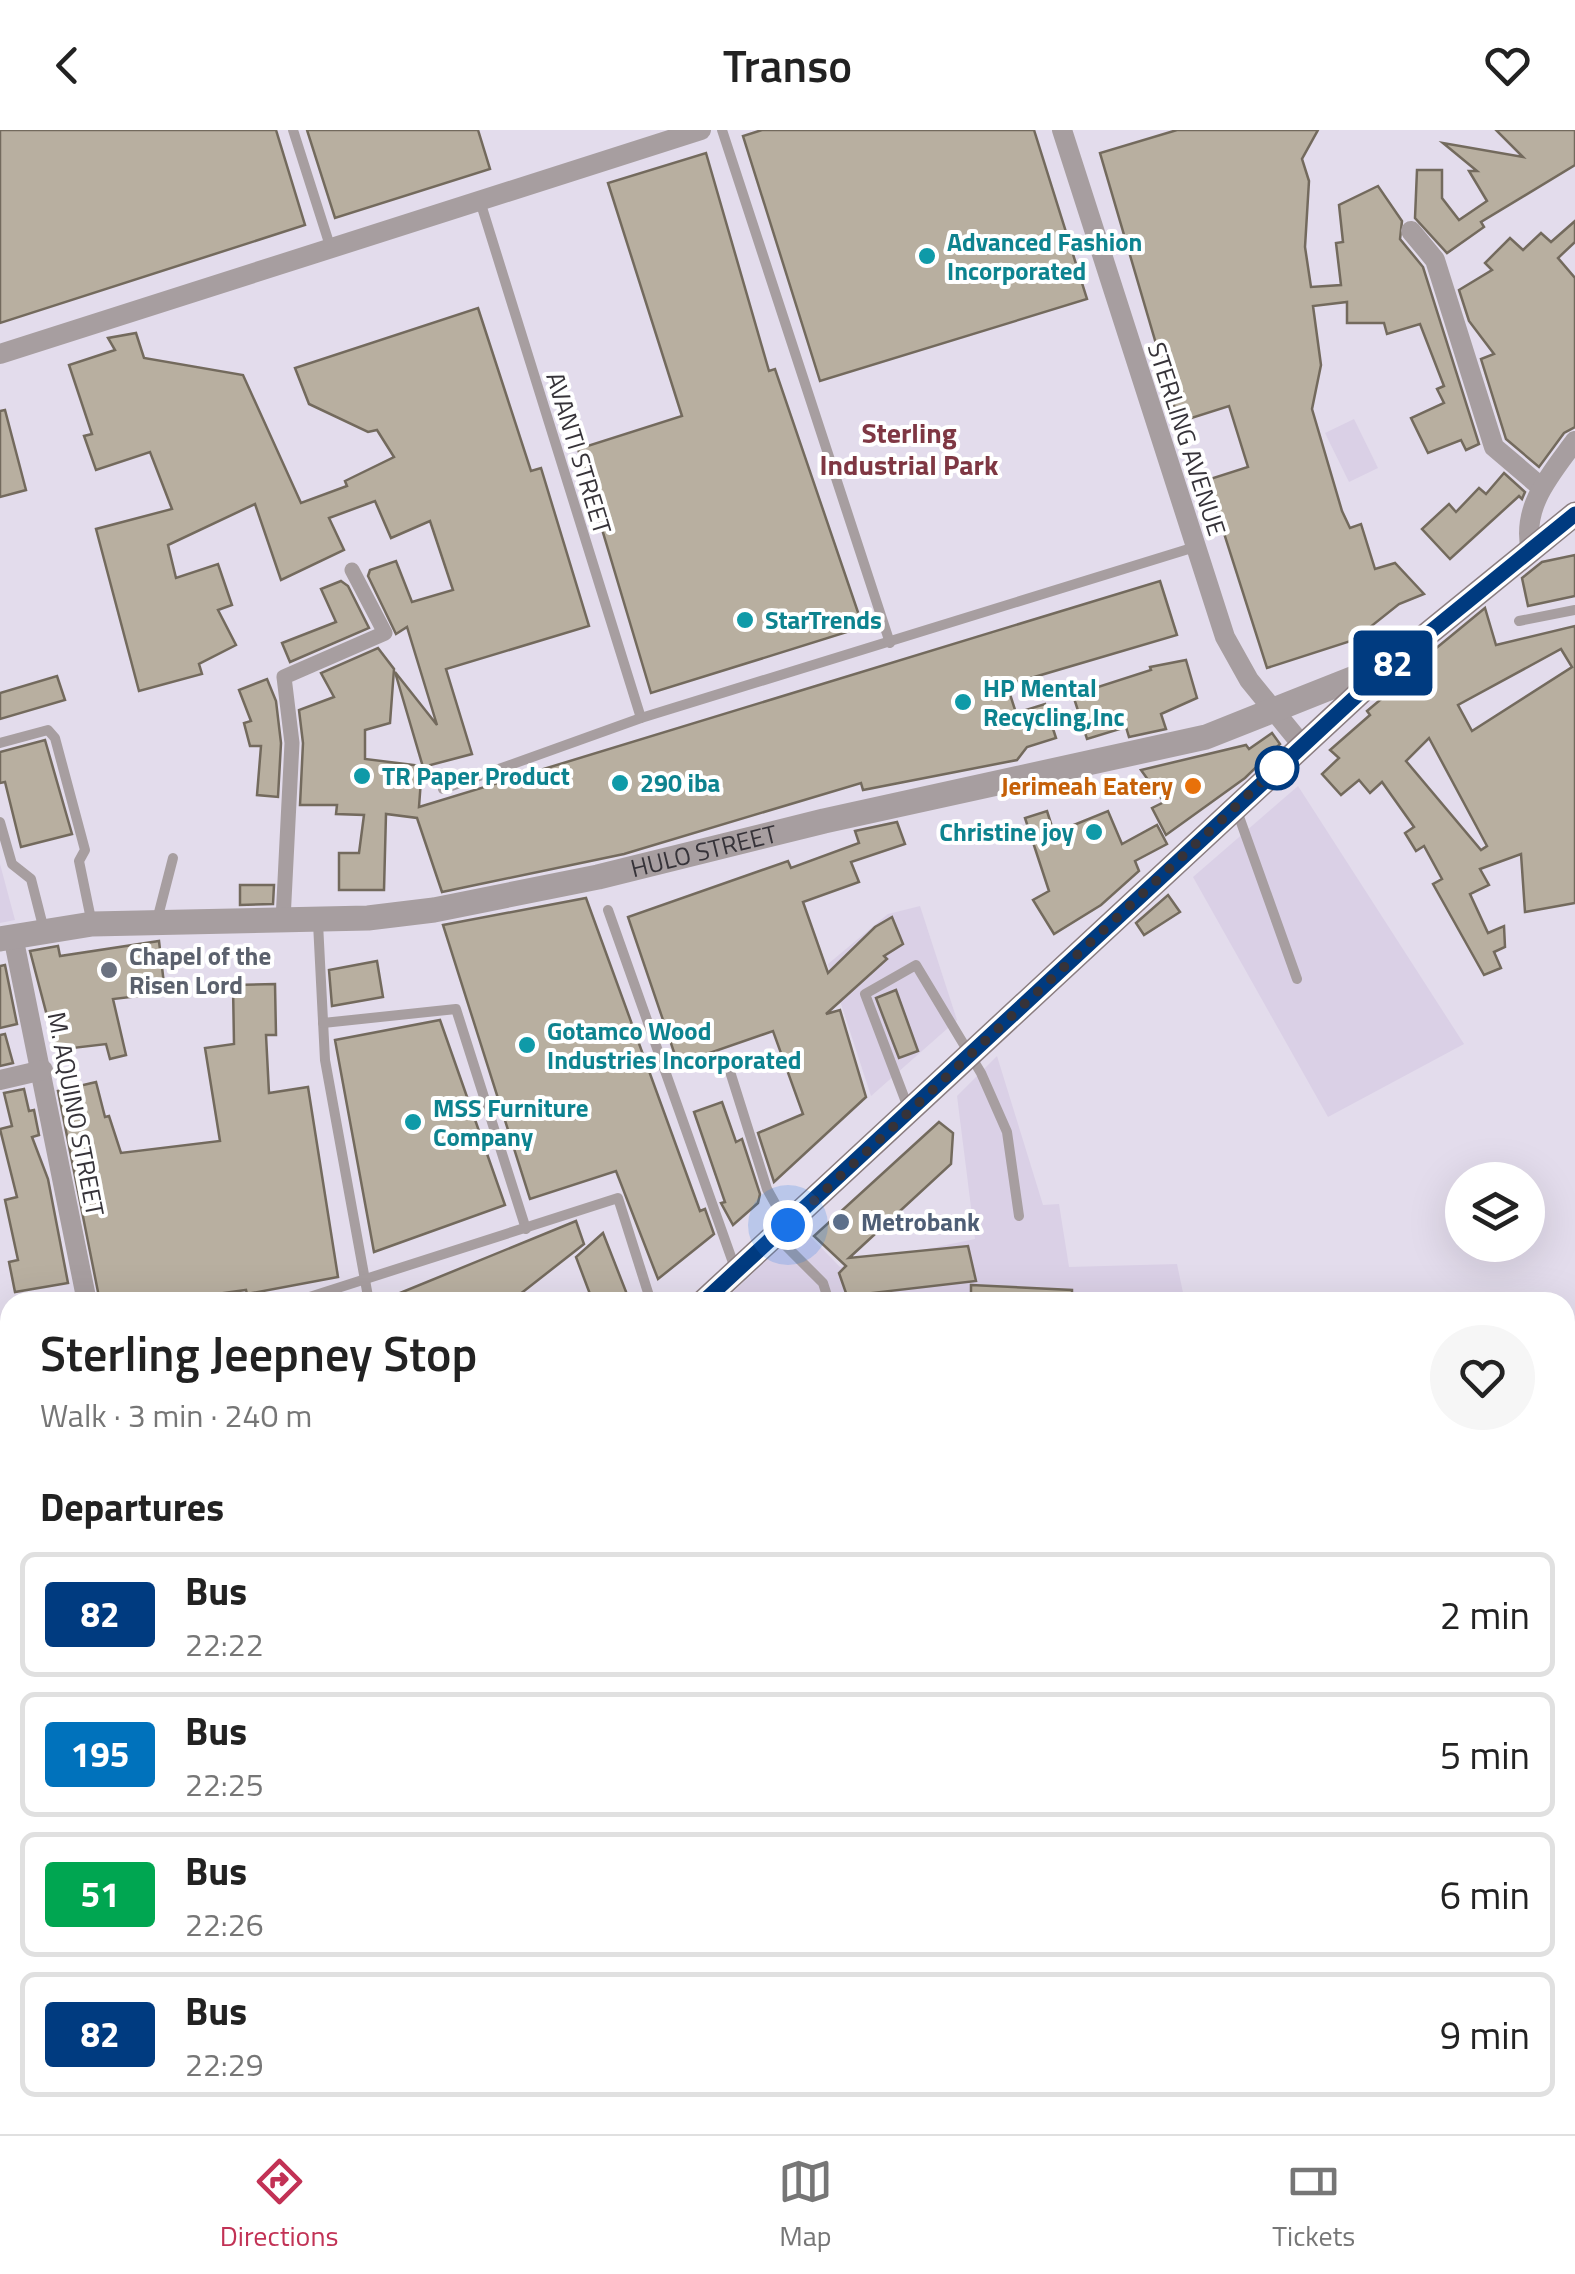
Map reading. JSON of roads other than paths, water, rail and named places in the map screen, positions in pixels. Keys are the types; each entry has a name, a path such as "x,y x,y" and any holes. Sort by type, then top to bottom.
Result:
{"main road":[{"path":"714,1292 1392,663 1575,514"}],"street":[{"path":"0,354 701,130"},
{"name":"STERLING AVENUE","path":"1062,130 1224,637 1274,713 1302,745"},
{"path":"1411,231 1435,260 1494,447 1541,487"},
{"path":"1530,551 1526,528 1541,487 1575,441"},
{"path":"283,920 292,742 284,677 385,633 352,570"},
{"name":"HULO STREET","path":"7,938 92,924 318,920 434,910 598,877 824,821 1162,748 1274,713 1392,663"},
{"name":"M. AQUINO STREET","path":"7,938 44,1070 86,1292"},
{"path":"0,1080 44,1070"}],"lane":[{"path":"293,130 332,250"},
{"path":"722,130 890,643"},
{"name":"AVANTI STREET","path":"480,201 641,718"},
{"path":"443,789 641,718 1195,547"},
{"path":"1519,622 1575,610"},
{"path":"0,742 48,730 56,738 85,850 79,861 92,924"},
{"path":"1235,807 1298,979"},
{"path":"0,822 12,864 31,879 44,930"},
{"path":"157,921 173,858"},
{"path":"608,910 737,1272"},
{"path":"318,920 325,1060 366,1292"},
{"path":"910,1112 865,994 916,965 980,1073 1007,1132 1019,1216"},
{"path":"323,1023 456,1009 526,1229"},
{"path":"727,1062 782,1230 824,1283 826,1292"},
{"path":"330,1292 618,1198 648,1292"}],"place":[{"name":"Advanced Fashion Incorporated","path":"927,256"},
{"name":"StarTrends","path":"745,620"},
{"name":"HP Mental Recycling,Inc","path":"963,702"},
{"name":"TR Paper Product","path":"362,776"},
{"name":"290 iba","path":"620,783"},
{"name":"Jerimeah Eatery","path":"1193,786"},
{"name":"Christine joy","path":"1094,832"},
{"name":"Chapel of the Risen Lord","path":"109,970"},
{"name":"Gotamco Wood Industries Incorporated","path":"527,1045"},
{"name":"MSS Furniture Company","path":"413,1122"},
{"name":"Metrobank","path":"841,1222"}],"district":[{"name":"Sterling Industrial Park","path":"909,449"}]}
